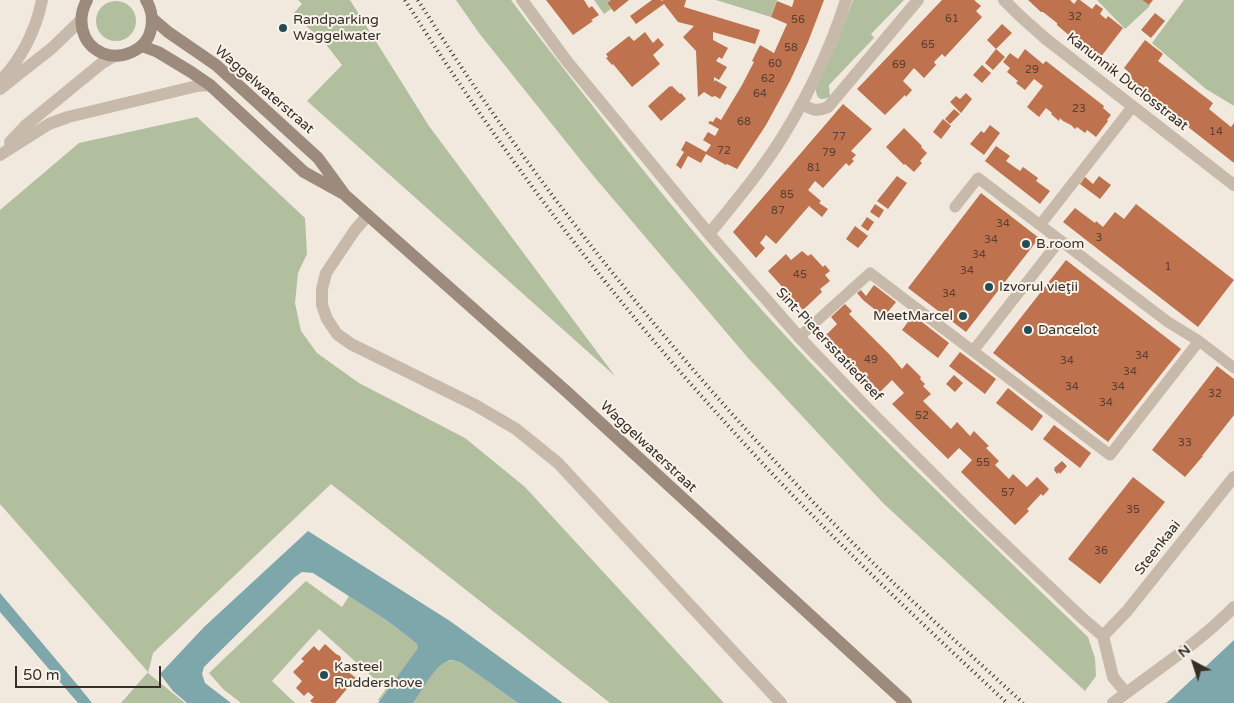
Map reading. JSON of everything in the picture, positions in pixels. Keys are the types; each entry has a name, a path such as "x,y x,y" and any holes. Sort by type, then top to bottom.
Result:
{"main road":[{"path":"87,0 83,8 81,20 83,33 90,44 101,52 114,56 129,54 142,46 150,34 153,19 146,0"},
{"name":"Waggelwaterstraat","path":"153,19 216,66 248,94 318,158 345,194 567,392 906,703"},
{"name":"Waggelwaterstraat","path":"142,46 158,52 210,85 304,172 345,194"}],"street":[{"path":"0,81 30,37 42,0"},
{"name":"Sint-Pietersstatiedreef","path":"522,0 566,60 709,234 800,337 864,405 974,515 1103,636"},
{"path":"709,234 783,137 802,104 827,51 846,0"},
{"path":"802,104 812,110 820,111 828,107 918,0"},
{"name":"Kanunnik Duclosstraat","path":"1004,0 1019,16 1046,39 1234,185"},
{"path":"0,89 52,48 81,20"},
{"path":"0,154 25,126 102,63 114,56"},
{"path":"0,154 48,124 68,117 197,86 210,85"},
{"path":"368,215 355,230 326,273 322,289 322,305 327,319 338,334 351,344 475,405 516,430 558,463 781,703"},
{"name":"Steenkaai","path":"1103,636 1127,611 1234,477"},
{"path":"1113,703 1183,652 1234,607"},
{"path":"1103,636 1113,677 1126,693"}],"lane":[{"path":"1040,225 1133,106"},
{"path":"955,207 978,178 1168,322 1198,340 1234,368"},
{"path":"973,351 1060,240"},
{"path":"800,337 870,272 1110,455 1198,340"}],"green space":[{"path":"298,0 350,0 429,126 615,376 307,101 342,65 324,42 293,14 302,4"},
{"path":"456,0 511,0 661,192 744,290 869,424 1088,637 1095,658 1096,676 1085,691 883,503 748,358 591,173 479,33"},
{"path":"594,0 611,0 607,3 611,9 604,14"},
{"path":"716,0 777,0 771,17"},
{"path":"853,0 904,0 871,34 874,38 829,85 830,97 821,99 817,95 816,88 837,42"},
{"path":"1097,0 1142,0 1150,6 1125,29"},
{"path":"1184,0 1234,0 1234,106 1206,89 1152,43"},
{"path":"116,1 130,7 136,21 130,35 116,41 102,35 96,21 102,7"},
{"path":"197,117 305,218 307,254 298,273 295,303 301,331 317,353 359,383 465,438 525,487 724,703 610,703 331,484 153,653 148,673 185,703 121,703 148,672 0,504 0,210 79,143"},
{"path":"306,581 342,607 349,596 389,622 417,644 419,648 379,701 386,689 319,629 272,681 295,703 241,703 223,689 209,673"},
{"path":"453,660 460,662 518,703 413,703 434,671 444,662"}],"water":[{"path":"308,531 450,621 563,703 518,703 460,662 453,660 447,661 436,670 413,703 378,703 418,648 417,644 389,622 313,573 302,572 204,667 202,674 205,683 231,703 187,703 173,691 160,674 204,627"},
{"path":"0,593 92,703 78,703 0,612"},
{"path":"1234,640 1234,703 1166,703 1171,699"}],"building":[{"path":"546,0 584,0 589,8 592,6 599,15 573,35"},
{"path":"611,0 629,0 614,12 607,3"},
{"path":"652,0 686,0 684,7 760,30 755,44 713,32 713,40 728,48 722,59 719,57 716,61 727,67 719,80 714,77 714,82 715,80 727,87 720,99 704,92 698,97 696,51 683,37 694,26 678,22 664,4 636,24 630,16"},
{"path":"794,0 824,0 808,42 790,81 766,125 737,169 706,154 701,163 688,156 681,169 676,165 684,152 681,150 686,141 706,152 711,145 703,140 708,132 715,136 719,129 708,123 710,121 713,122 716,117 721,120 754,62 752,61 760,45 774,53 787,24 771,17 777,1 792,7"},
{"path":"942,0 974,0 981,6 976,11 982,17 945,57 942,54 934,62 936,65 924,78 914,68 903,81 912,90 885,115 857,89"},
{"path":"1028,0 1070,0 1074,4 1077,0 1080,0 1092,9 1096,4 1103,9 1100,14 1106,19 1108,16 1123,28 1100,58 1073,35 1071,37"},
{"path":"1142,0 1153,0 1149,5"},
{"path":"1155,13 1165,21 1151,38 1141,30"},
{"path":"1002,24 1012,33 996,49 987,40"},
{"path":"645,32 653,43 658,38 664,45 653,55 660,64 632,87 606,58 608,57 606,54 629,36 634,41"},
{"path":"1145,40 1163,54 1158,61 1213,103 1209,109 1231,127 1234,123 1234,163 1127,79 1131,74 1124,68"},
{"path":"996,49 1005,57 993,70 985,63"},
{"path":"1025,49 1043,64 1046,61 1104,106 1103,108 1111,115 1096,137 1087,130 1085,133 1077,127 1075,129 1060,118 1059,121 1046,108 1039,117 1027,107 1043,86 1034,79 1025,90 1007,72 1010,68 1003,62 1010,53 1018,59"},
{"path":"982,65 991,73 982,83 973,75"},
{"path":"670,86 681,93 686,99 661,121 648,106"},
{"path":"966,93 972,99 961,113 950,102 956,96 960,99"},
{"path":"843,104 872,129 851,151 856,155 852,159 854,161 849,166 846,163 823,188 815,181 808,190 821,201 819,203 828,209 822,217 809,206 776,244 766,235 760,243 765,248 756,258 733,232"},
{"path":"954,109 960,114 950,124 945,119"},
{"path":"943,119 951,126 941,139 933,132"},
{"path":"990,125 1000,133 984,155 970,144 981,131 984,133"},
{"path":"904,128 927,153 920,161 922,163 914,172 886,147"},
{"path":"996,146 1010,156 1006,161 1020,171 1023,167 1038,178 1036,181 1050,191 1040,204 985,161"},
{"path":"897,176 907,183 888,209 877,201"},
{"path":"1099,176 1111,185 1100,199 1080,184 1085,177 1093,184"},
{"path":"981,193 1039,238 966,332 908,288"},
{"path":"875,204 884,210 879,218 870,212"},
{"path":"1136,204 1234,280 1198,327 1063,222 1075,208 1103,227 1115,212 1124,219"},
{"path":"867,217 874,222 868,231 861,226"},
{"path":"855,226 868,236 858,248 846,239"},
{"path":"802,251 808,256 811,254 823,267 825,265 830,271 825,275 830,281 820,289 822,292 803,310 768,271 786,254 791,260"},
{"path":"1066,260 1181,349 1108,442 993,353"},
{"path":"874,285 896,302 884,317 857,293 861,290 866,296"},
{"path":"845,304 852,311 849,314 902,369 907,363 921,377 920,379 925,384 923,386 931,394 923,401 951,429 957,422 970,436 974,431 989,446 986,448 999,461 995,465 1009,479 1013,474 1027,487 1037,477 1049,489 1043,496 1041,494 1027,509 1029,511 1015,525 961,472 972,460 959,448 948,459 892,404 904,393 892,380 880,392 826,335 837,324 831,317"},
{"path":"913,315 949,343 938,358 902,330"},
{"path":"960,352 996,379 985,394 949,366"},
{"path":"1217,366 1234,379 1234,415 1185,477 1152,450"},
{"path":"954,375 963,383 955,392 946,384"},
{"path":"1008,388 1043,416 1032,431 996,403"},
{"path":"1054,425 1091,453 1080,468 1043,439"},
{"path":"1062,461 1067,466 1060,474 1059,472 1057,474 1054,468"},
{"path":"1133,477 1165,502 1100,584 1068,559"},
{"name":"Kasteel Ruddershove","path":"325,644 340,656 340,662 337,664 356,678 335,703 313,703 310,701 314,697 308,692 304,696 296,688 302,681 293,672 304,661 301,659 314,646 319,651"}],"railway":[{"path":"405,0 515,164 595,269 679,371 791,494 898,600 1007,703"},
{"path":"418,0 461,67 554,198 603,261 706,384 839,529 917,605 1023,703"}],"place":[{"name":"Randparking Waggelwater","path":"283,28"},
{"name":"B.room","path":"1026,244"},
{"name":"Izvorul vieţii","path":"989,287"},
{"name":"MeetMarcel","path":"963,316"},
{"name":"Dancelot","path":"1028,330"},
{"name":"Kasteel Ruddershove","path":"324,675"}]}
